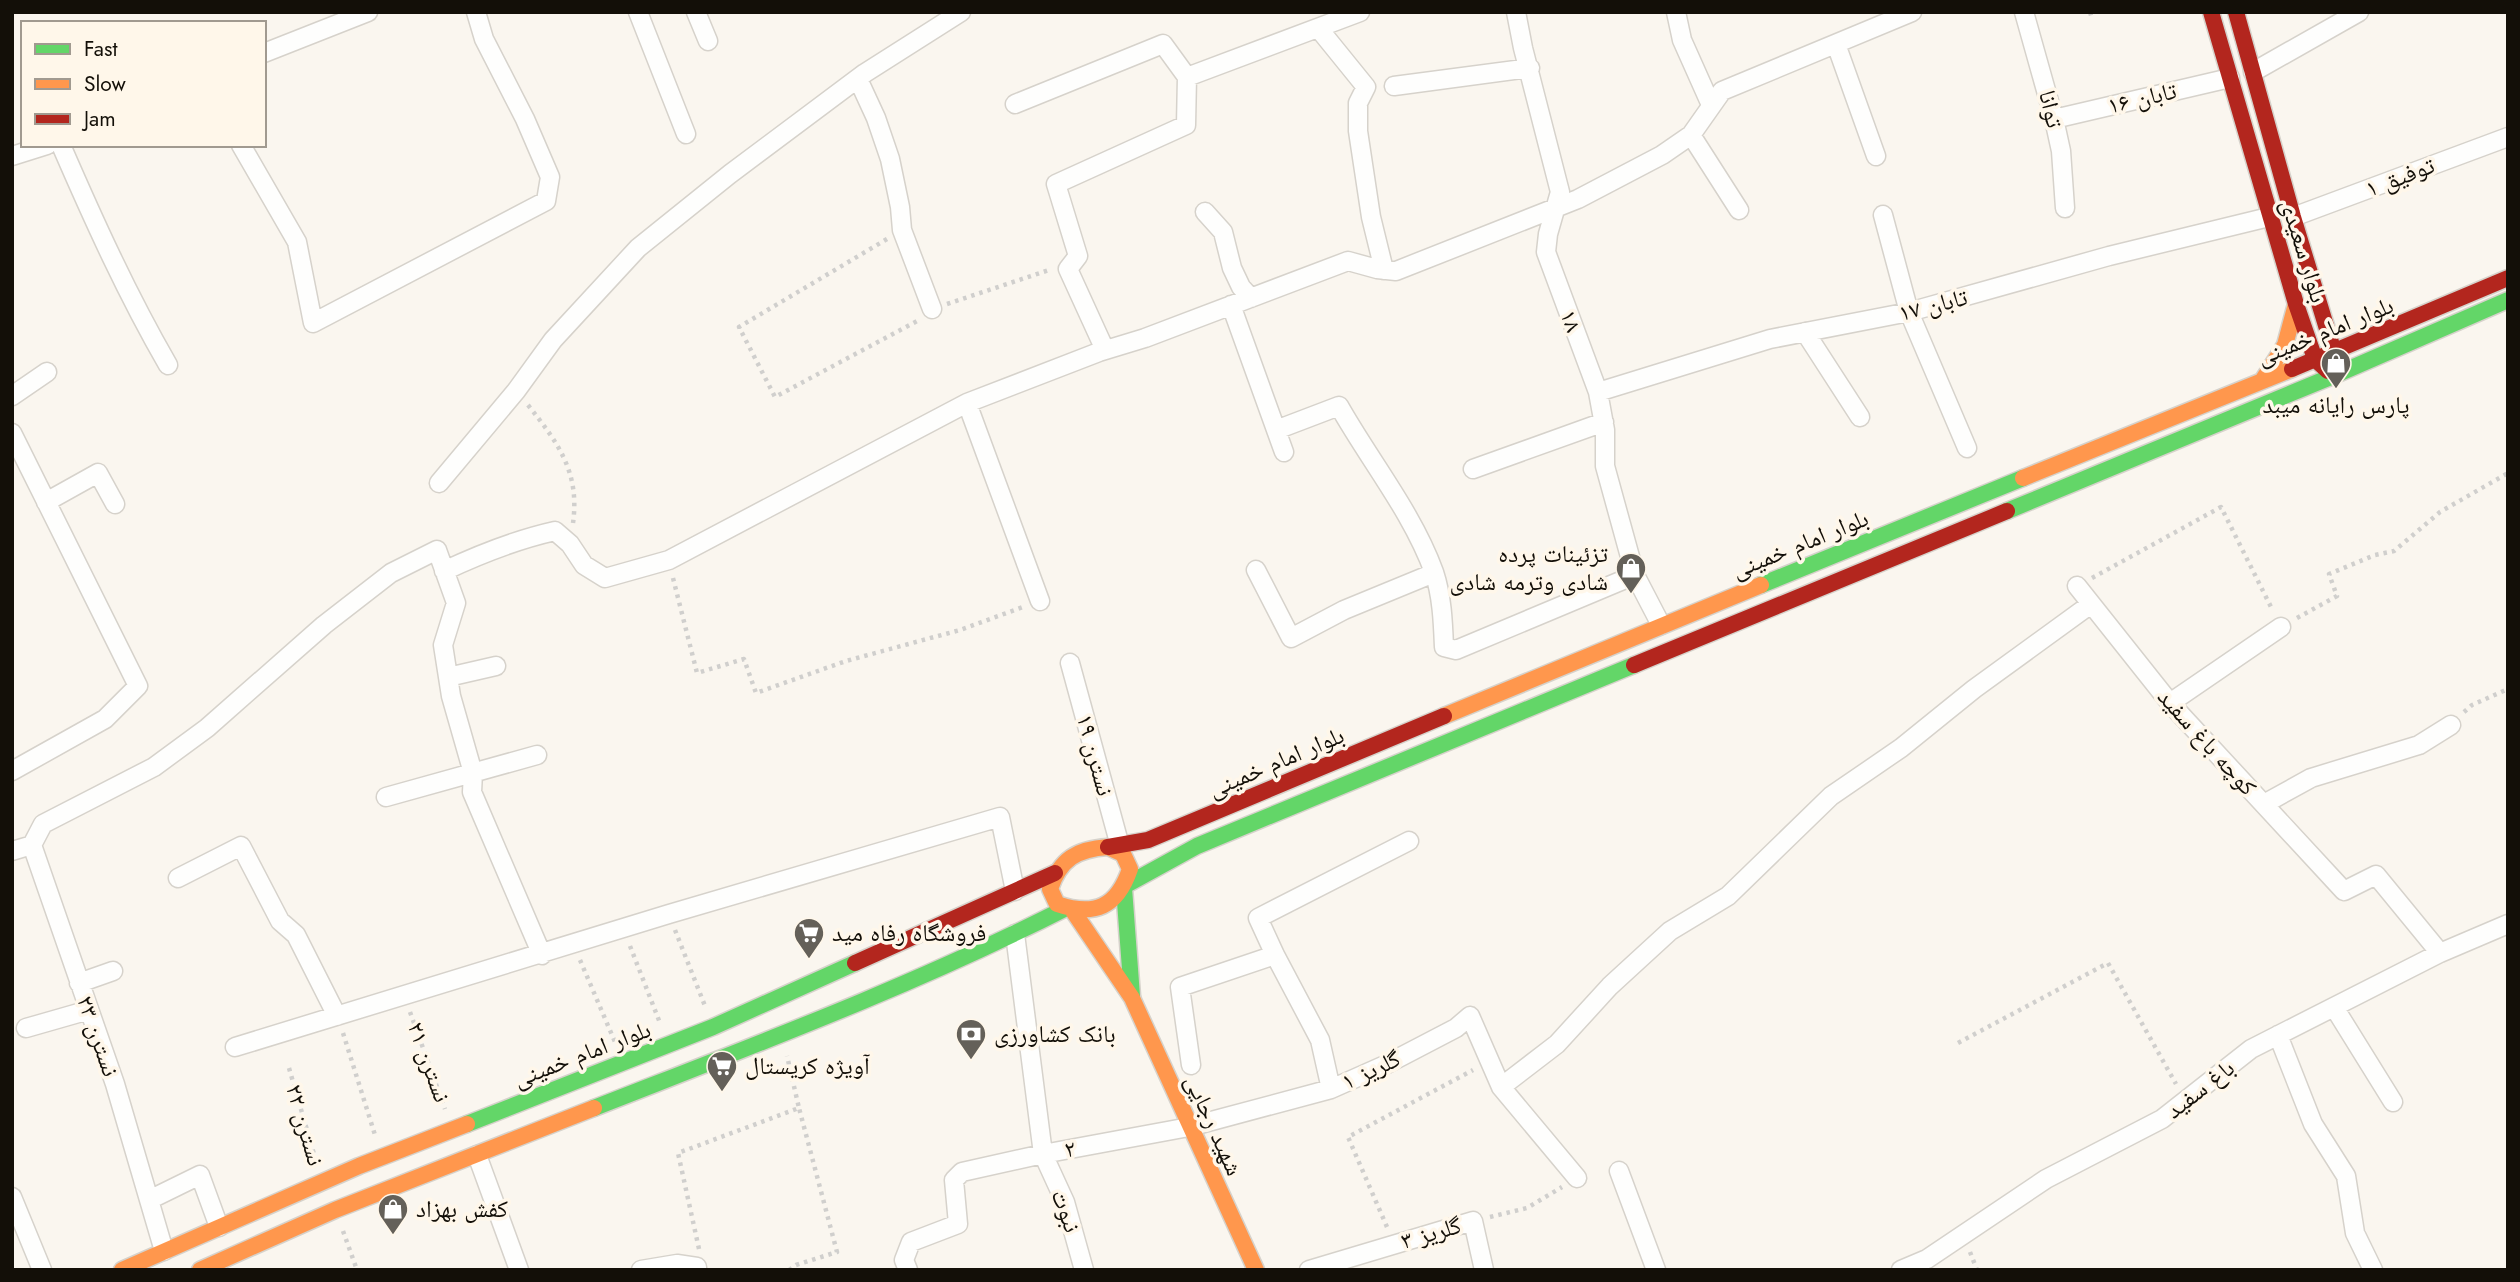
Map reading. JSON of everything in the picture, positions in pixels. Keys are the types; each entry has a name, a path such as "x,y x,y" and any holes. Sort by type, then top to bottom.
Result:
{"main road":[{"name":"بلوار سعیدی","path":"2211,12 2296,304 2315,359 2333,376"},
{"name":"بلوار سعیدی","path":"2236,12 2293,218 2334,352 2333,376"},
{"name":"بلوار امام خمینی","path":"1114,846 1149,840 1661,625 2388,330 2508,278"},
{"name":"بلوار امام خمینی","path":"1125,886 1198,846 2333,376 2508,300"},
{"path":"2318,301 2343,322 2361,329 2388,330"},
{"path":"2262,381 2279,360 2289,335 2296,304"},
{"path":"1125,886 1113,901 1093,910 1070,909 1058,904 1050,889 1055,873 1067,858 1087,848 1114,846 1123,854 1130,869 1125,886 1132,998"},
{"name":"بلوار امام خمینی","path":"122,1270 382,1157 713,1027 1055,873"},
{"path":"200,1270 335,1210 782,1034 1070,909"},
{"path":"1070,909 1132,998"},
{"name":"شهید رجایی","path":"1132,998 1256,1270"}],"street":[{"path":"266,52 368,12"},
{"path":"242,147 297,242 313,323 546,201 550,177 525,119 484,39 476,12"},
{"path":"638,12 686,134"},
{"path":"696,12 708,41"},
{"name":"۱۸","path":"1516,12 1522,48 1530,68 1560,192 1546,252 1598,392 1604,422 1605,466 1635,575 1661,625"},
{"path":"1676,12 1682,40 1711,105"},
{"path":"444,571 522,538 555,531 570,544 584,565 605,578 669,560 967,403 1348,261 1396,271 1554,210 1662,155 1691,135 1722,91 1912,12"},
{"name":"توانا","path":"2024,12 2061,151 2065,208"},
{"path":"2253,72 2359,12"},
{"path":"1187,77 1354,14"},
{"path":"439,483 516,391 552,340 638,248 730,174 950,15"},
{"path":"1319,29 1366,87 1358,103 1358,131 1371,217 1384,270"},
{"path":"1015,104 1163,44 1187,77 1186,125 1056,184 1078,256 1068,269 1105,350"},
{"path":"1836,44 1876,156"},
{"path":"1394,86 1530,68"},
{"name":"تابان ۱۶","path":"2054,119 2230,78"},
{"path":"858,79 876,118 890,159 902,230 932,309"},
{"path":"1691,135 1740,210"},
{"name":"توفیق ۱","path":"2293,218 2508,137"},
{"path":"12,156 41,147"},
{"path":"62,147 110,258 168,365"},
{"path":"1205,212 1223,232 1232,268 1251,298"},
{"path":"1883,215 1909,312 1967,448"},
{"name":"تابان ۱۷","path":"1598,392 1770,339 1909,312 2109,256 2269,217"},
{"path":"1231,305 1284,452"},
{"path":"1805,332 1860,417"},
{"path":"12,396 47,372"},
{"path":"967,403 1040,601"},
{"path":"1276,430 1339,407 1401,505 1434,573 1442,609 1444,647 1456,650 1635,575"},
{"path":"1473,469 1604,422"},
{"path":"12,433 138,686 104,719 14,765"},
{"path":"46,502 98,473 115,504"},
{"path":"12,852 32,845 43,824 154,767 207,728 324,625 391,573 437,550 456,603 443,645 451,696 473,773 472,792 542,955"},
{"path":"1256,570 1291,638 1344,610 1434,573"},
{"name":"کوچه باغ سفید","path":"2077,586 2170,703 2344,891 2376,875 2440,953"},
{"path":"1501,1087 1557,1044 1610,986 1670,931 1728,896 1831,796 1901,748 1974,690 2091,604"},
{"path":"2170,703 2281,627"},
{"name":"نسترن ۱۹","path":"1070,663 1114,846"},
{"path":"448,677 496,666"},
{"path":"2264,804 2311,778 2419,745 2451,725"},
{"path":"386,797 537,755"},
{"path":"235,1047 669,914 1000,817 1015,891"},
{"path":"1331,1089 1320,1040 1258,918 1409,841"},
{"name":"نسترن ۲۳","path":"32,845 115,1084 164,1251"},
{"path":"178,878 241,846 279,921 296,935 337,1016"},
{"name":"باغ سفید","path":"1901,1270 1927,1259 2046,1179 2162,1119 2251,1049 2440,953 2508,924"},
{"name":"نبوت","path":"1015,934 1044,1154 1065,1202 1084,1270"},
{"path":"1191,1065 1180,987 1275,956"},
{"path":"79,983 113,971"},
{"path":"2334,1007 2393,1102"},
{"path":"26,1028 89,1010"},
{"name":"گلریز ۱","path":"1189,1127 1331,1089 1385,1065 1456,1028 1470,1016 1501,1087 1577,1178"},
{"path":"2278,1035 2313,1124 2346,1177 2355,1233 2373,1270"},
{"name":"۲","path":"908,1270 904,1261 911,1241 958,1224 954,1180 962,1172 1189,1127"},
{"path":"477,1155 519,1270"},
{"path":"1619,1171 1656,1270"},
{"path":"149,1200 200,1175 219,1227"},
{"path":"12,1197 42,1270"},
{"path":"1473,1221 1484,1270"},
{"name":"گلریز ۳","path":"1309,1270 1350,1264 1394,1244 1473,1221"},
{"path":"641,1270 677,1264 697,1269"}],"path":[{"path":"2090,12 2092,19"},
{"path":"775,397 739,327 902,230"},
{"path":"516,391 562,450 576,503 570,544"},
{"path":"2077,586 2221,507 2281,627 2337,596 2329,574 2375,555 2394,551 2440,512 2508,473"},
{"path":"669,560 697,673 744,659 756,693 846,662 960,630 1040,601"},
{"path":"2451,725 2472,705 2508,688"},
{"path":"669,914 713,1027"},
{"path":"624,929 668,1045"},
{"path":"573,945 624,1062"},
{"path":"1958,1043 2108,963 2185,1100"},
{"name":"نسترن ۲۱","path":"405,995 453,1129"},
{"path":"337,1016 382,1157"},
{"path":"782,1034 837,1252 796,1265 789,1270"},
{"path":"1394,1244 1348,1137 1490,1061"},
{"name":"نسترن ۲۲","path":"289,1068 322,1182"},
{"path":"697,1269 700,1245 678,1153 799,1108"},
{"path":"1473,1221 1527,1208 1577,1178"},
{"path":"335,1210 357,1270"}],"traffic: fast":[{"path":"2007,511 2333,376 2508,300"},
{"path":"1761,585 2023,478"},
{"path":"1126,885 1197,846 1634,665"},
{"path":"1124,888 1132,996"},
{"path":"594,1108 892,989 1066,908"},
{"path":"467,1124 713,1027 855,963"}],"traffic: slow":[{"path":"2262,381 2285,345 2296,304"},
{"path":"2023,478 2292,369"},
{"path":"1444,716 1761,585"},
{"path":"1108,847 1123,854 1130,869 1125,882 1111,900 1093,909 1057,904 1050,889 1065,863 1087,850 1108,847"},
{"path":"1073,911 1132,998 1256,1270"},
{"path":"200,1270 335,1210 594,1108"},
{"path":"122,1270 359,1166 467,1124"}],"traffic: jam":[{"path":"2211,12 2296,304 2315,359 2328,371"},
{"path":"2236,12 2334,352 2333,367"},
{"path":"2292,369 2508,278"},
{"path":"1634,665 2007,511"},
{"path":"1108,847 1148,840 1444,716"},
{"path":"855,963 1055,873"}],"place":[{"name":"پارس رایانه میبد","path":"2336,390"},
{"name":"تزئینات پرده شادی وترمه شادی","path":"1631,595"},
{"name":"فروشگاه رفاه مید","path":"809,960"},
{"name":"بانک کشاورزی","path":"971,1061"},
{"name":"آویژه کریستال","path":"722,1093"},
{"name":"کفش بهزاد","path":"393,1236"}]}
